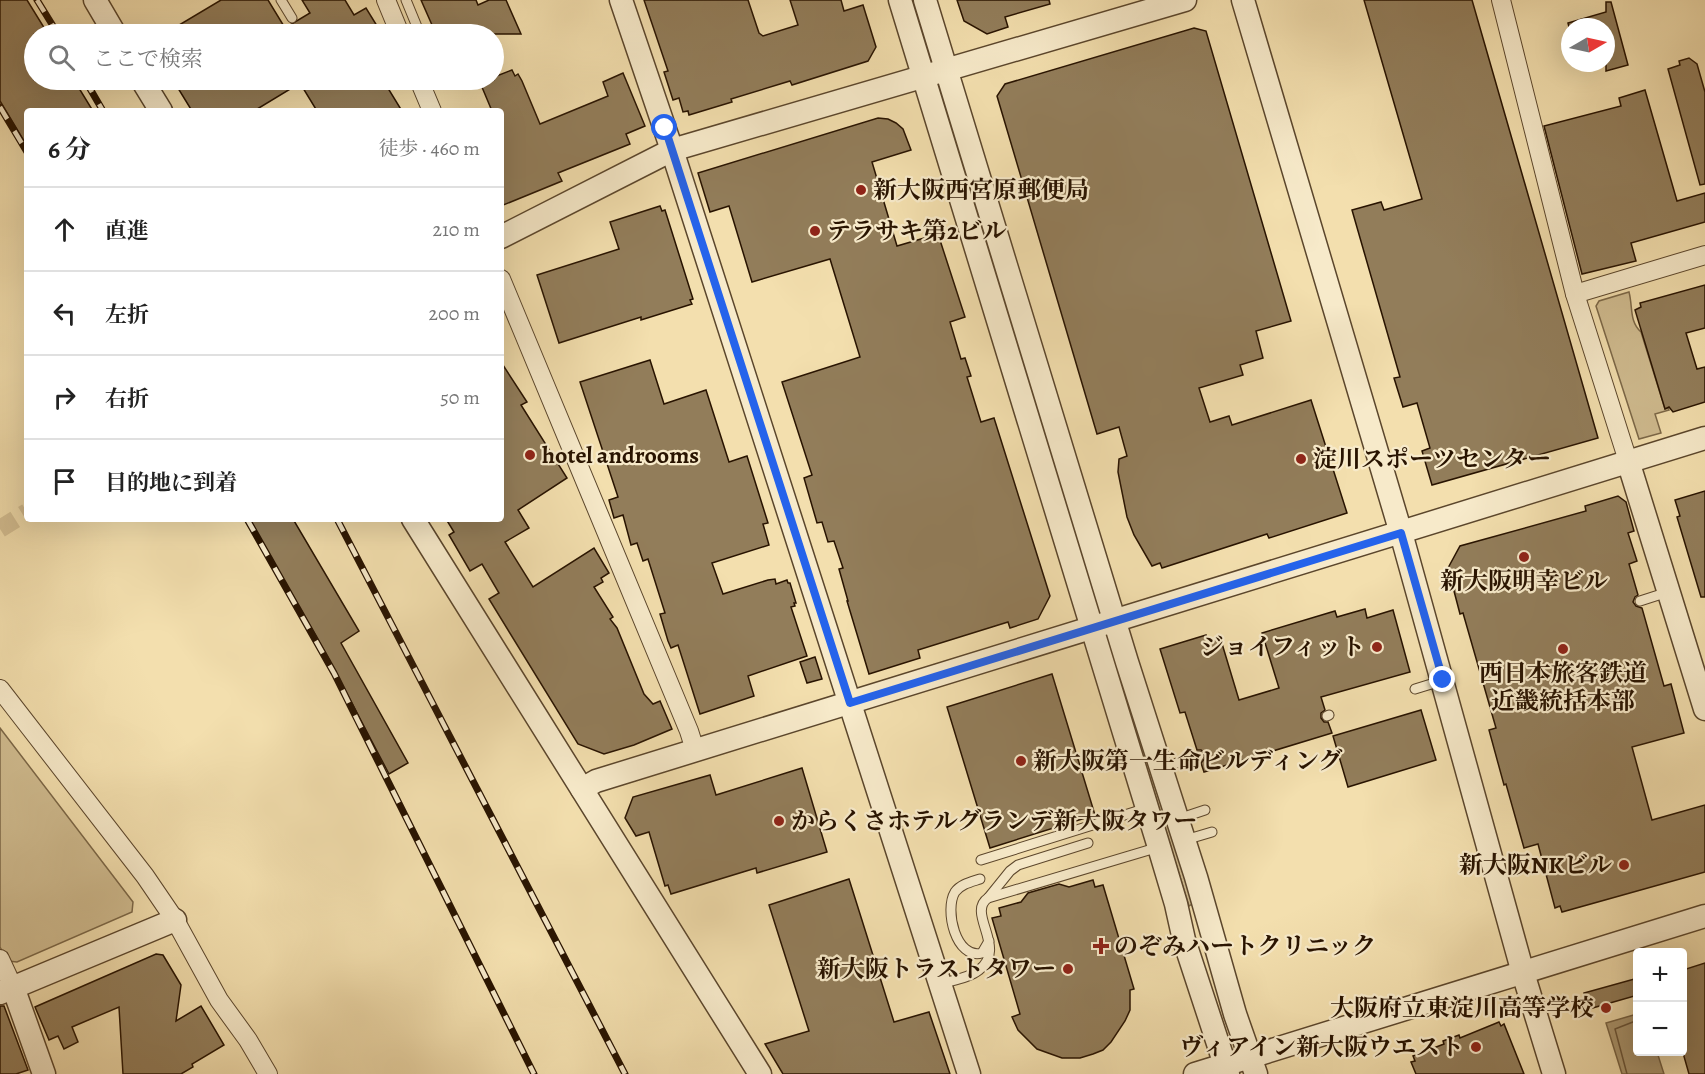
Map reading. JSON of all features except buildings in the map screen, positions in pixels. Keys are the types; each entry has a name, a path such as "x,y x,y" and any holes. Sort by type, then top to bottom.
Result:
{"street":[{"path":"95,0 109,24"},
{"path":"386,0 396,24"},
{"path":"621,0 672,150 969,1074"},
{"path":"900,0 1159,847 1184,940 1226,1070"},
{"path":"925,0 1181,830 1235,1014 1253,1066"},
{"path":"504,235 672,150 1185,0"},
{"path":"1243,0 1401,533 1523,972 1554,1074"},
{"path":"1502,0 1575,294 1668,592 1699,669 1705,709"},
{"path":"148,90 159,108"},
{"path":"423,90 431,108"},
{"path":"1575,294 1705,255"},
{"path":"504,286 695,750"},
{"path":"582,789 596,781 695,750 1705,438"},
{"path":"415,522 760,1074"},
{"path":"0,689 145,876 175,920 219,1000 248,1040 268,1074"},
{"path":"1195,1074 1253,1066 1523,972 1705,916"},
{"path":"7,990 175,920"},
{"path":"0,959 7,990 44,1074"}],"lane":[{"path":"281,0 292,18"},
{"path":"406,0 416,24"},
{"path":"1640,601 1668,592"},
{"path":"1415,689 1443,680"},
{"path":"1161,768 1199,756"},
{"path":"981,860 1147,808"},
{"path":"1181,830 1205,810"},
{"path":"1181,830 1212,832"},
{"path":"940,984 971,975 983,967 990,956 989,941 981,909 984,900 1010,871 1018,865 1088,843"},
{"path":"988,898 1159,847"},
{"path":"980,879 961,886 954,894 951,918 960,944 969,953 975,955 982,953 989,941"}],"shaded area":[{"path":"951,119 1089,569 1085,571 947,120"},
{"path":"1629,292 1633,318 1641,332 1665,409 1669,410 1655,414 1661,433 1639,439 1596,306 1599,301"},
{"path":"1122,674 1188,889 1192,904 1189,906 1118,675"},
{"path":"0,728 133,902 132,912 17,962 8,961 0,947"}],"water":[{"path":"1633,1015 1633,1056 1658,1056 1664,1074 1622,1074 1606,1023"}],"tunnel":[{"path":"0,529 24,514"}],"railway":[{"path":"37,0 52,24"},
{"path":"91,90 101,108"},
{"path":"0,107 24,147"},
{"path":"249,522 334,673 534,1074"},
{"path":"339,522 625,1074"}],"place":[{"name":"新大阪西宮原郵便局","path":"861,190"},
{"name":"テラサキ第2ビル","path":"815,231"},
{"name":"hotel androoms","path":"530,455"},
{"name":"淀川スポーツセンター","path":"1301,459"},
{"name":"新大阪明幸ビル","path":"1524,557"},
{"name":"ジョイフィット","path":"1377,647"},
{"name":"西日本旅客鉄道 近畿統括本部","path":"1563,649"},
{"name":"新大阪第一生命ビルディング","path":"1021,761"},
{"name":"からくさホテルグランデ新大阪タワー","path":"779,821"},
{"name":"新大阪NKビル","path":"1624,865"},
{"name":"のぞみハートクリニック","path":"1101,946"},
{"name":"新大阪トラストタワー","path":"1068,969"},
{"name":"大阪府立東淀川高等学校","path":"1606,1008"},
{"name":"ヴィアイン新大阪ウエスト","path":"1476,1047"}],"route":[{"path":"665,128 850,703 1401,533 1443,680"}]}
